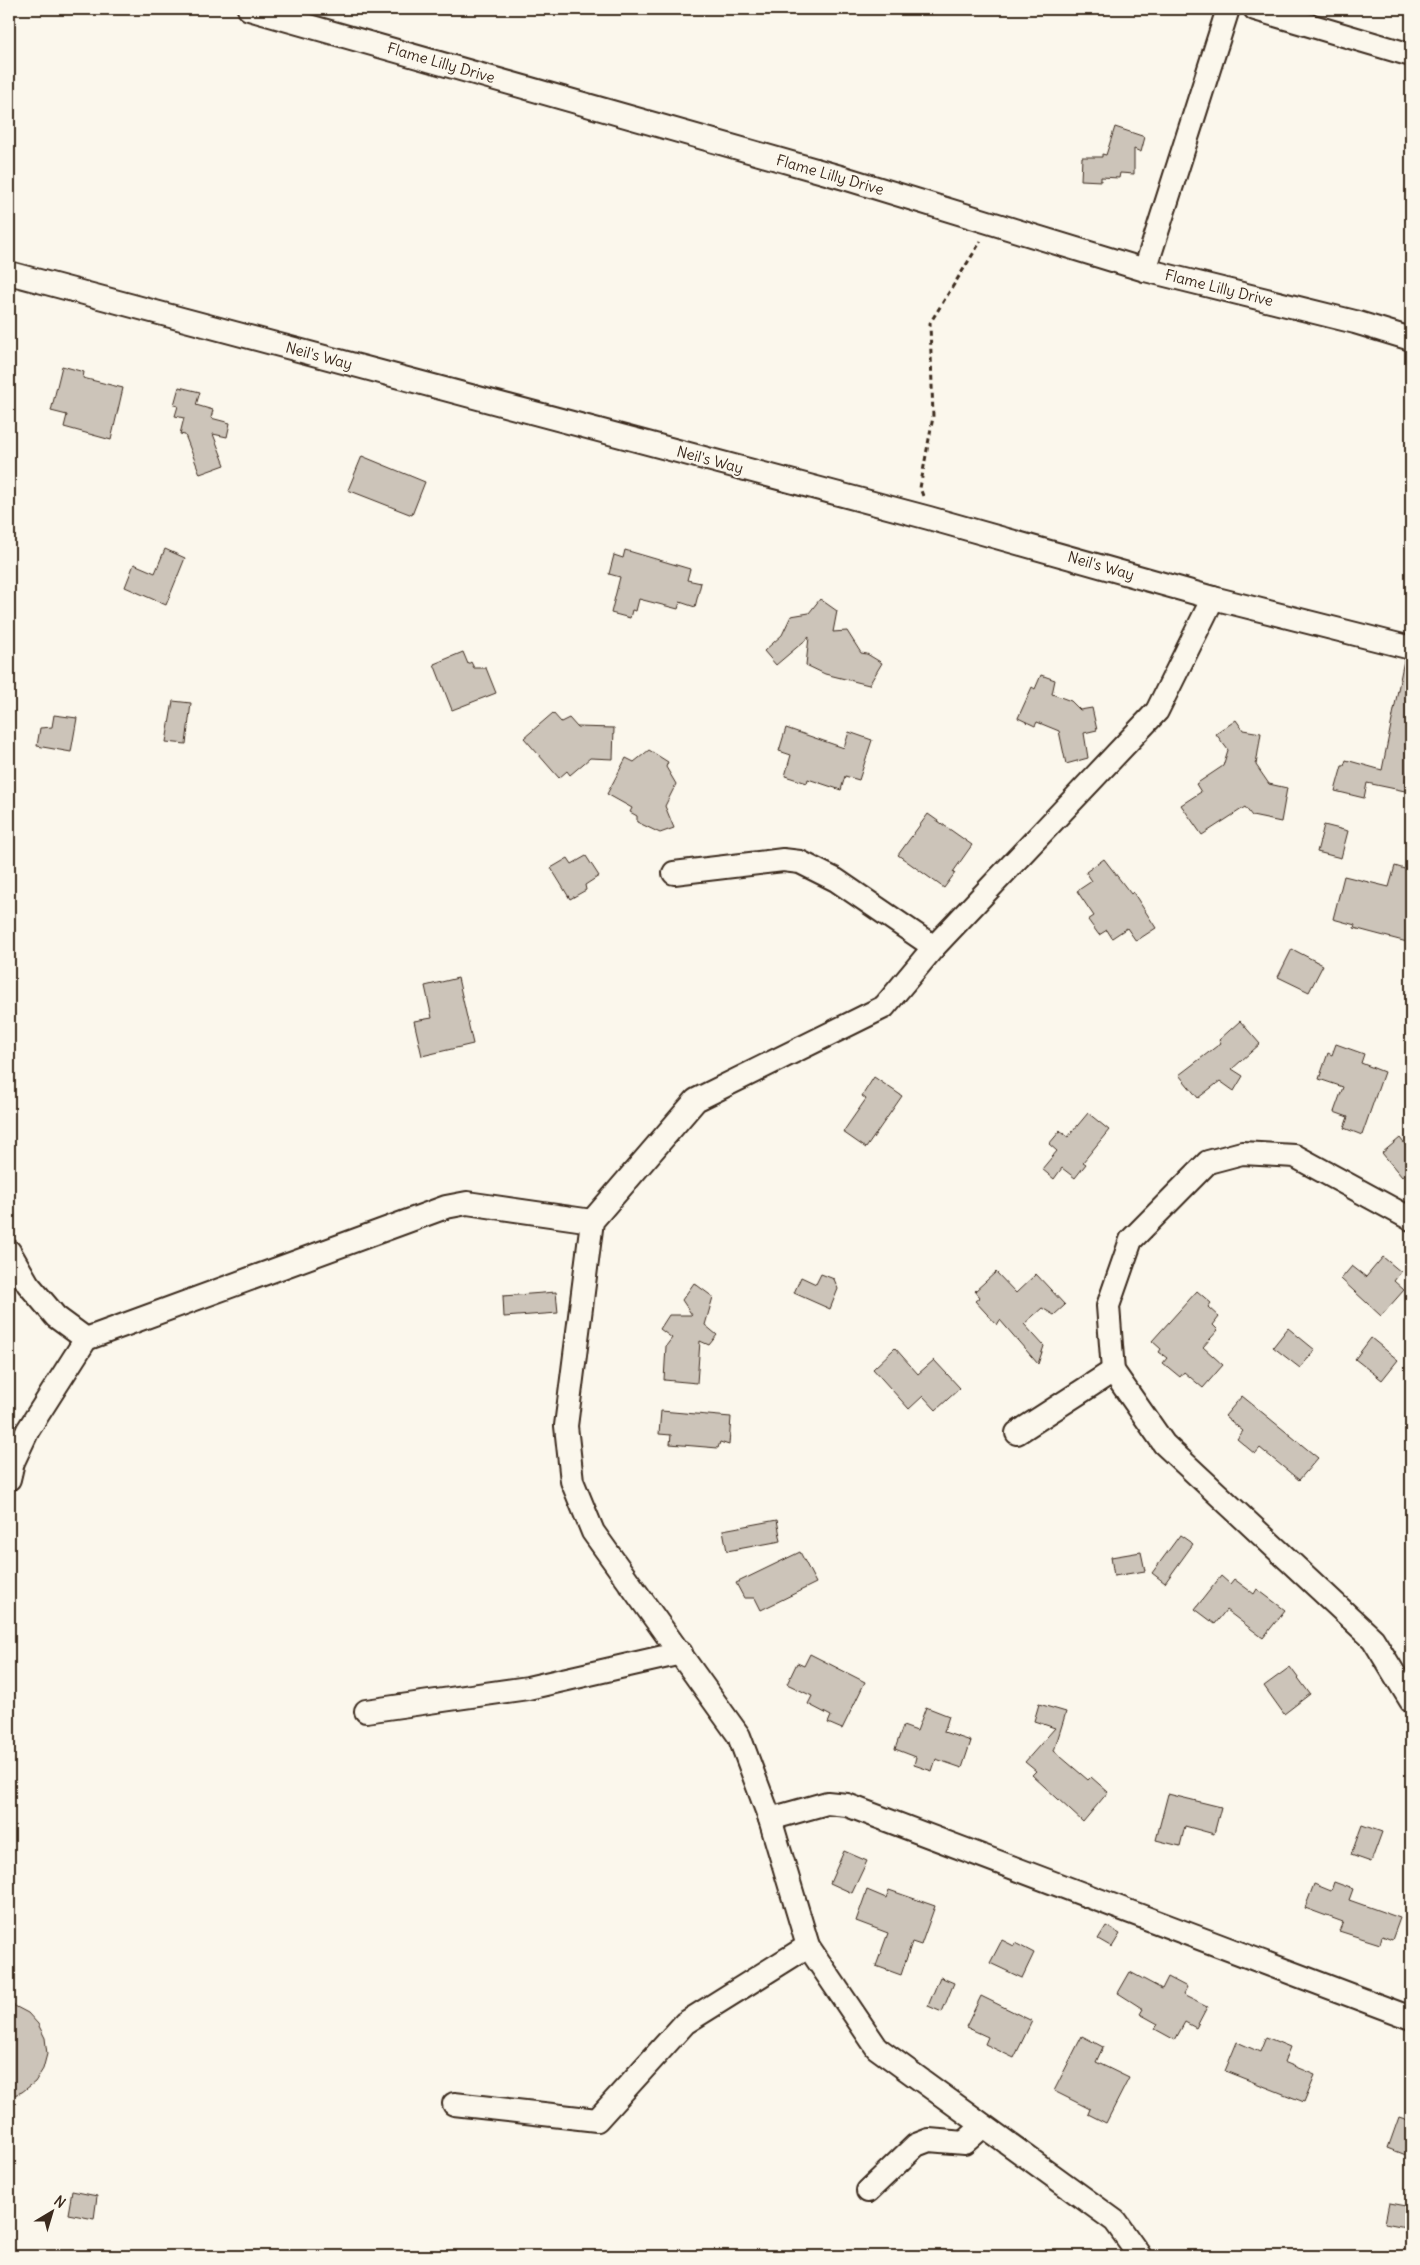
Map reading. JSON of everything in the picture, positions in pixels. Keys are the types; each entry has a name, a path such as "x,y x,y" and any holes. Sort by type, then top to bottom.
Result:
{"street":[{"name":"Flame Lilly Drive","path":"249,9 835,175 1145,270 1355,322 1411,338"},
{"path":"1145,270 1228,9"},
{"path":"1255,9 1411,55"},
{"name":"Neil's Way","path":"9,273 929,518 1213,598 1411,648"},
{"path":"1140,2256 1115,2220 878,2048 808,1946 770,1819 739,1736 593,1532 572,1481 566,1426 592,1221 696,1100 884,1007 934,947 1157,711 1213,598"},
{"path":"674,872 783,860 800,862 836,880 934,947"},
{"path":"1411,1219 1295,1156 1242,1153 1208,1162 1131,1240 1108,1306 1113,1371 1164,1444 1373,1639 1411,1701"},
{"path":"9,1479 13,1462 28,1430 86,1339 446,1207 467,1203 592,1221"},
{"path":"9,1252 28,1284 56,1317 86,1339"},
{"path":"1017,1433 1113,1371"},
{"path":"366,1711 528,1688 680,1653"},
{"path":"770,1819 826,1803 848,1805 1411,2018"},
{"path":"454,2104 597,2120 685,2023 808,1946"},
{"path":"868,2191 916,2145 929,2140 964,2143 983,2126"}],"path":[{"path":"929,518 920,488 934,417 930,323 992,223"}],"building":[{"path":"1115,127 1145,137 1141,152 1134,149 1134,174 1120,173 1119,178 1101,177 1101,181 1081,180 1082,157 1102,157 1102,154 1106,155"},
{"path":"62,366 84,372 83,378 123,388 111,440 64,427 67,415 51,411"},
{"path":"179,387 200,392 196,405 213,410 211,418 230,423 227,437 213,434 225,465 200,474 185,435 180,434 184,418 175,416 178,406 174,405"},
{"path":"362,456 425,482 412,515 348,490"},
{"path":"165,549 185,558 166,605 125,587 134,564 155,573"},
{"path":"625,550 690,569 687,580 701,583 695,607 680,602 678,609 639,599 636,611 632,610 630,618 611,613 620,577 609,574 614,555 623,558"},
{"path":"820,599 837,611 833,632 847,631 861,653 867,654 882,663 869,685 825,674 806,665 809,637 776,665 764,651 782,635 791,616 809,613"},
{"path":"463,652 468,664 471,662 474,668 486,668 496,693 452,710 434,664"},
{"path":"1404,660 1411,661 1411,753 1405,791 1367,783 1364,798 1335,791 1342,766 1344,766 1346,760 1382,770"},
{"path":"1041,675 1055,680 1052,694 1071,701 1080,710 1092,708 1097,730 1084,733 1088,758 1066,764 1059,731 1037,722 1035,726 1018,718 1032,687 1035,689"},
{"path":"173,701 191,703 186,744 166,742"},
{"path":"553,713 561,722 569,718 577,727 614,728 613,759 590,758 570,775 567,771 559,778 524,738"},
{"path":"54,715 77,718 71,752 37,746 40,728 52,727"},
{"path":"1236,720 1243,730 1261,733 1256,765 1269,784 1287,788 1281,822 1252,816 1245,807 1202,835 1181,805 1201,792 1196,784 1223,766 1228,750 1216,734"},
{"path":"786,728 844,748 849,732 872,740 859,780 845,776 841,790 808,779 807,783 785,776 791,755 779,751"},
{"path":"649,750 668,762 666,767 676,784 665,806 674,828 660,833 637,822 637,816 630,812 632,808 607,794 626,758 634,762"},
{"path":"928,814 972,845 944,888 898,855"},
{"path":"1324,825 1348,831 1341,858 1317,852"},
{"path":"586,856 599,876 585,885 586,890 570,899 551,868 568,858 572,864"},
{"path":"1104,859 1131,894 1133,892 1156,928 1136,941 1127,928 1112,938 1107,930 1099,935 1088,920 1094,916 1077,891 1092,881 1086,872"},
{"path":"1395,866 1411,871 1411,923 1407,942 1354,928 1355,925 1333,919 1344,876 1389,887"},
{"path":"1292,949 1323,965 1309,992 1278,977"},
{"path":"458,978 473,1044 422,1056 414,1021 432,1018 425,986"},
{"path":"1240,1021 1260,1044 1232,1069 1243,1076 1234,1091 1220,1081 1198,1098 1179,1075 1221,1043 1219,1040"},
{"path":"1336,1044 1364,1054 1361,1063 1384,1072 1362,1135 1344,1128 1348,1117 1334,1112 1343,1087 1319,1079 1328,1053 1332,1055"},
{"path":"874,1077 902,1096 866,1148 843,1132 866,1099 862,1096"},
{"path":"1088,1113 1109,1130 1083,1162 1086,1164 1075,1178 1062,1168 1054,1179 1042,1169 1057,1151 1049,1144 1060,1131 1068,1137"},
{"path":"1400,1138 1411,1152 1411,1169 1402,1177 1382,1153"},
{"path":"1383,1257 1401,1272 1394,1281 1404,1290 1381,1316 1341,1279 1352,1266 1366,1277"},
{"path":"996,1272 1016,1293 1036,1274 1065,1305 1054,1315 1042,1308 1024,1324 1044,1346 1038,1364 1000,1320 997,1325 975,1301 980,1297 975,1291"},
{"path":"821,1274 834,1279 838,1289 830,1309 794,1293 801,1277 816,1284"},
{"path":"694,1283 713,1297 705,1325 717,1335 709,1345 700,1341 697,1383 664,1380 666,1346 672,1338 660,1329 669,1315 692,1315 682,1300"},
{"path":"1197,1291 1211,1303 1208,1307 1219,1317 1213,1325 1218,1330 1203,1347 1223,1365 1203,1388 1184,1372 1180,1377 1163,1363 1167,1358 1159,1352 1161,1349 1152,1341"},
{"path":"556,1292 558,1313 504,1317 503,1296"},
{"path":"1288,1328 1315,1350 1300,1368 1273,1347"},
{"path":"1371,1338 1398,1360 1382,1380 1355,1359"},
{"path":"895,1348 918,1374 934,1360 960,1388 936,1410 923,1396 909,1409 873,1369"},
{"path":"1242,1396 1318,1458 1299,1480 1260,1448 1255,1454 1237,1439 1243,1431 1225,1416"},
{"path":"661,1411 731,1417 729,1445 720,1442 718,1448 670,1444 671,1435 659,1434"},
{"path":"777,1520 781,1541 727,1551 723,1530"},
{"path":"1180,1535 1193,1544 1165,1583 1152,1573"},
{"path":"800,1552 816,1583 761,1610 755,1598 744,1598 736,1583"},
{"path":"1141,1552 1145,1571 1114,1576 1111,1557"},
{"path":"1221,1576 1230,1584 1234,1579 1254,1594 1257,1589 1285,1610 1263,1638 1226,1610 1215,1624 1195,1609"},
{"path":"810,1654 865,1682 842,1729 828,1723 831,1716 808,1704 812,1696 787,1684 797,1663 804,1666"},
{"path":"1290,1667 1310,1694 1284,1714 1264,1686"},
{"path":"1039,1704 1066,1712 1054,1751 1088,1780 1091,1777 1108,1792 1083,1822 1032,1775 1036,1771 1025,1762 1055,1728 1034,1721"},
{"path":"926,1707 949,1716 944,1732 971,1741 962,1768 936,1759 932,1771 914,1765 916,1757 895,1749 903,1726 917,1731"},
{"path":"1168,1794 1221,1807 1214,1834 1185,1826 1180,1846 1156,1840"},
{"path":"1362,1825 1382,1832 1371,1862 1351,1855"},
{"path":"844,1851 867,1861 852,1893 830,1883"},
{"path":"1334,1882 1353,1889 1349,1900 1400,1918 1392,1940 1382,1936 1380,1944 1339,1931 1343,1922 1305,1908 1314,1884 1331,1891"},
{"path":"867,1890 886,1898 889,1890 935,1906 921,1945 912,1942 901,1975 876,1966 888,1933 856,1921"},
{"path":"1106,1926 1120,1934 1112,1947 1098,1939"},
{"path":"1002,1940 1014,1946 1015,1943 1034,1953 1022,1978 990,1963"},
{"path":"1130,1972 1162,1989 1168,1977 1187,1987 1183,1995 1207,2007 1196,2028 1185,2022 1175,2040 1155,2029 1158,2024 1140,2014 1143,2009 1118,1993"},
{"path":"940,1977 954,1983 942,2012 928,2006"},
{"path":"981,1996 1032,2021 1014,2058 985,2044 988,2037 966,2027"},
{"path":"9,2003 28,2013 38,2024 45,2038 47,2054 43,2069 35,2082 22,2092 9,2097"},
{"path":"1082,2036 1103,2047 1096,2062 1129,2078 1106,2123 1088,2114 1090,2109 1054,2091"},
{"path":"1266,2037 1290,2047 1284,2062 1315,2075 1304,2102 1225,2071 1237,2042 1260,2052"},
{"path":"1399,2117 1411,2121 1411,2157 1388,2148"},
{"path":"72,2191 97,2196 94,2219 68,2214"},
{"path":"1389,2203 1411,2207 1411,2228 1385,2223"}]}
